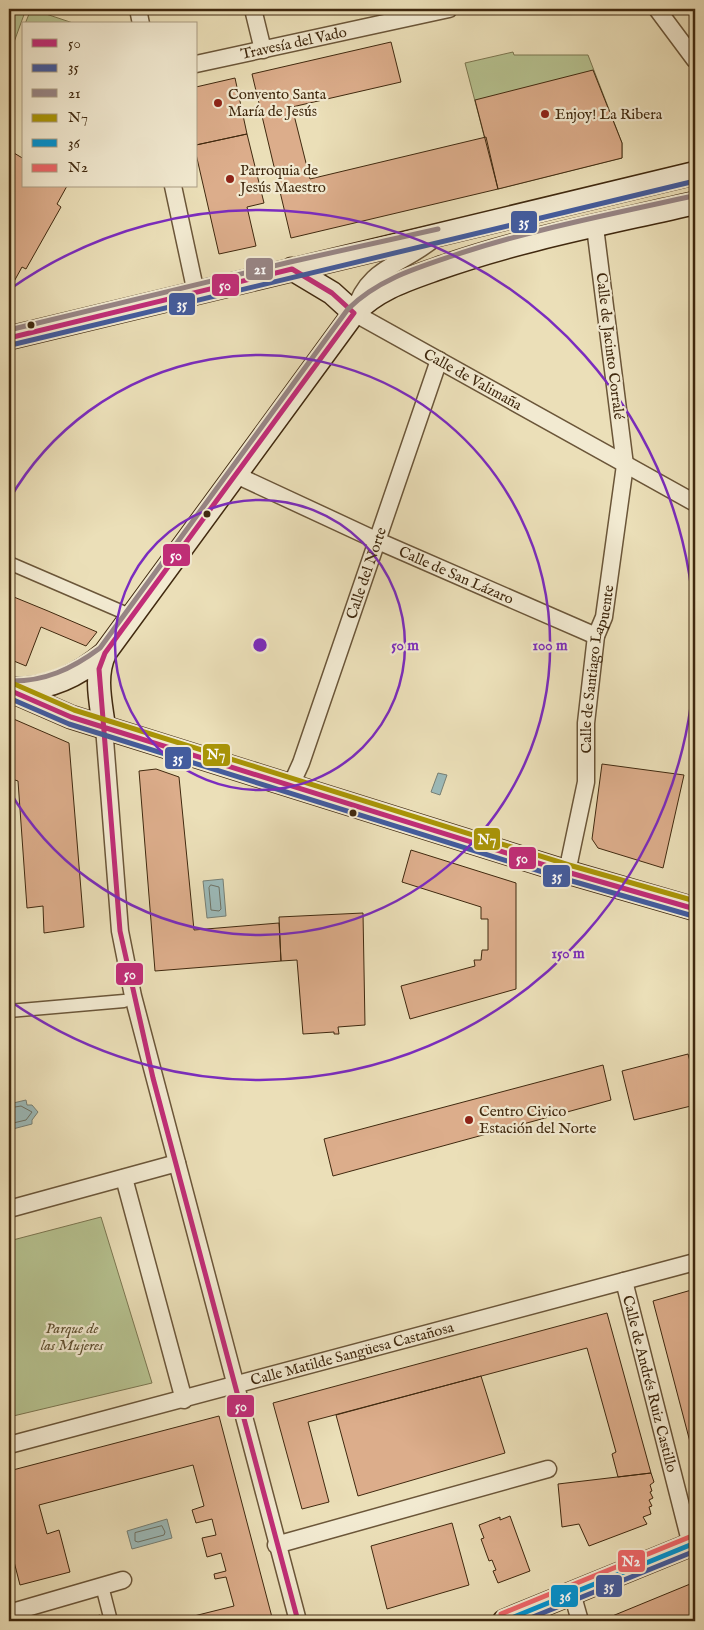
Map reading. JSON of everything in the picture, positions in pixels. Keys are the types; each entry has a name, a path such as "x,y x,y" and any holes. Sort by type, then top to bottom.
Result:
{"main road":[{"path":"9,338 292,269 437,237 695,173"},
{"path":"104,727 99,668 105,653 354,313 370,298 404,281 490,250 695,204"},
{"path":"292,269 332,292 354,313"},
{"path":"9,689 30,688 58,682 83,670 105,653"},
{"path":"9,689 71,717 567,872 695,909"},
{"path":"504,1621 693,1544"}],"street":[{"path":"138,9 141,22"},
{"path":"253,9 263,50"},
{"name":"Travesía del Vado","path":"198,64 449,9"},
{"path":"657,9 695,60"},
{"path":"173,188 196,293"},
{"name":"Calle de Jacinto Corralé","path":"595,226 625,465"},
{"path":"354,313 362,292 372,278 411,256 437,237"},
{"name":"Calle de Valimaña","path":"354,313 695,503"},
{"name":"Calle del Norte","path":"291,785 301,764 439,360"},
{"name":"Calle de Santiago Lapuente","path":"567,872 586,782 586,723 596,636 604,618 625,465"},
{"name":"Calle de San Lázaro","path":"236,475 378,541 596,636"},
{"path":"9,563 132,616"},
{"path":"104,727 120,931 153,1078 276,1545 298,1621"},
{"path":"9,1011 124,1001"},
{"path":"9,1209 177,1164"},
{"path":"124,1178 184,1400"},
{"name":"Calle Matilde Sangüesa Castañosa","path":"9,1445 184,1400 695,1262"},
{"name":"Calle de Andrés Ruiz Castillo","path":"624,1281 693,1544"},
{"path":"276,1545 548,1469"},
{"path":"9,1613 123,1580"},
{"path":"102,1586 111,1621"},
{"path":"572,1594 580,1621"}],"green space":[{"path":"9,9 26,9 9,56"},
{"path":"31,9 70,22 26,22"},
{"name":"Enjoy! La Ribera","path":"513,52 514,55 588,55 622,143 622,158 498,189 465,63"},
{"name":"Parque de las Mujeres","path":"101,1217 152,1383 9,1417 9,1241"}],"water":[{"path":"438,773 447,775 440,795 431,792"},
{"path":"223,879 226,916 207,918 203,881"},
{"path":"26,1100 27,1105 32,1105 38,1112 32,1120 32,1124 9,1130 9,1104"},
{"path":"167,1519 172,1538 132,1549 127,1531"}],"building":[{"path":"391,42 401,82 292,107 310,179 486,137 498,189 291,238 252,74"},
{"name":"Enjoy! La Ribera","path":"593,70 622,143 622,158 498,189 475,100"},
{"name":"Convento Santa María de Jesús","path":"235,78 247,134 198,145 198,87"},
{"name":"Parroquia de Jesús Maestro","path":"247,134 264,203 247,207 256,246 219,254 198,163 198,145"},
{"path":"9,150 22,158 22,188 66,188 57,204 61,207 26,269 22,267 11,287 9,286"},
{"path":"9,595 97,632 86,646 41,627 26,666 9,659"},
{"path":"9,717 69,743 84,927 44,933 43,906 27,908 18,781 9,778"},
{"path":"602,764 684,775 663,868 598,848 592,839"},
{"path":"156,769 179,777 194,930 279,923 281,961 155,971 139,771"},
{"path":"411,850 516,883 516,989 410,1019 401,986 475,966 474,960 481,960 482,950 488,950 488,919 481,919 481,907 402,882"},
{"path":"363,913 365,1025 338,1027 339,1034 334,1034 334,1032 303,1034 297,960 281,961 279,917"},
{"path":"688,1054 695,1080 695,1105 634,1120 622,1071"},
{"name":"Centro Civico Estación del Norte","path":"603,1065 611,1100 333,1176 324,1139"},
{"path":"695,1289 695,1348 693,1349 695,1357 695,1461 653,1301"},
{"path":"607,1313 651,1473 618,1477 612,1454 616,1452 587,1348 308,1422 329,1502 302,1509 273,1403"},
{"path":"481,1376 505,1453 358,1496 336,1415"},
{"path":"219,1416 273,1621 174,1621 234,1606 226,1577 215,1579 214,1574 226,1571 221,1553 207,1557 202,1538 216,1535 212,1519 196,1523 192,1510 204,1506 193,1465 39,1505 47,1534 59,1530 70,1572 20,1585 9,1542 9,1471"},
{"path":"651,1473 654,1482 650,1485 652,1491 650,1492 653,1498 649,1500 652,1506 649,1507 651,1514 643,1517 647,1524 589,1546 579,1524 562,1527 558,1484"},
{"path":"510,1516 530,1571 498,1583 493,1571 496,1570 492,1560 489,1561 481,1539 484,1538 479,1525 500,1517 500,1520"},
{"path":"452,1523 469,1585 387,1609 371,1546"},
{"path":"695,1582 695,1621 603,1621 605,1619"},
{"path":"100,1615 102,1621 77,1621"}],"transit line":[{"name":"35","path":"11,345 695,181"},
{"name":"21","path":"9,681 46,677 68,668 100,648 348,309 359,299 383,283 409,271 479,247 570,223 693,196"},
{"name":"21","path":"9,330 290,262 438,229"},
{"name":"50","path":"9,338 292,269 332,293 354,313 105,653 99,669 120,931 153,1078 298,1621"},
{"name":"N7","path":"12,683 74,710 569,865 695,901"},
{"name":"50","path":"9,690 71,717 567,872 695,909"},
{"name":"35","path":"9,698 69,724 565,879 693,916"},
{"name":"N2","path":"501,1614 692,1536"},
{"name":"36","path":"504,1621 695,1543"},
{"name":"35","path":"523,1621 695,1551"}],"place":[{"name":"Convento Santa María de Jesús","path":"218,103"},
{"name":"Enjoy! La Ribera","path":"545,114"},
{"name":"Parroquia de Jesús Maestro","path":"230,179"},
{"name":"Centro Civico Estación del Norte","path":"469,1120"}]}
